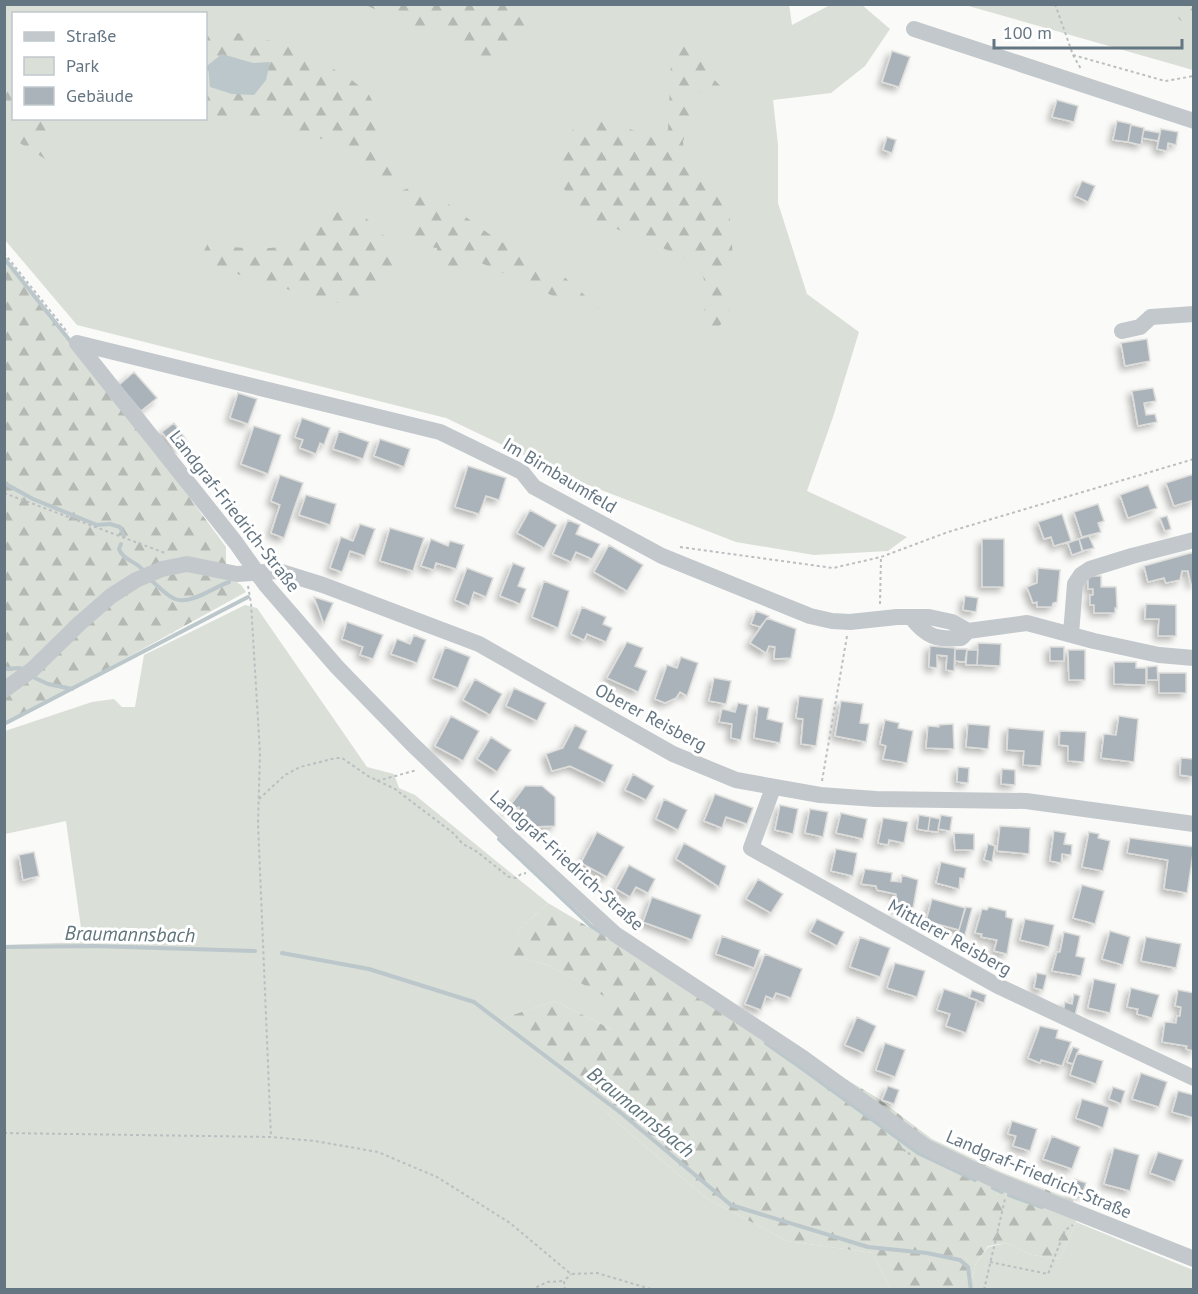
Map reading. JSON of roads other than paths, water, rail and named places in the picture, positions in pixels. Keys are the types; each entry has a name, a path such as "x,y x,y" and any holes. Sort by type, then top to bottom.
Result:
{"street":[{"path":"914,29 1194,121"},
{"path":"1122,331 1140,327 1151,317 1194,314"},
{"name":"Landgraf-Friedrich-Straße","path":"77,343 237,543 251,573 337,667 412,744 615,934 802,1059 926,1147 1008,1185 1194,1259"},
{"name":"Im Birnbaumfeld","path":"77,343 440,432 522,472 534,487 662,556 810,616 850,622 911,617 929,636 939,638 961,638 968,631 1027,623 1159,655 1194,658"},
{"path":"1071,634 1075,584 1081,575 1090,569 1194,540"},
{"name":"Oberer Reisberg","path":"4,690 33,669 80,622 111,596 136,580 162,569 187,564 224,573 278,571 460,635 673,754 736,780 820,795 888,799 1026,801 1194,824"},
{"name":"Mittlerer Reisberg","path":"772,788 751,848 998,986 1194,1078"}],"waterway":[{"path":"4,258 71,342"},
{"path":"4,483 33,499 97,525 110,524 120,527 124,536"},
{"path":"121,544 119,549 123,556 142,569"},
{"path":"152,581 169,596 181,600 195,598 229,582"},
{"path":"4,724 248,597"},
{"path":"4,669 20,668"},
{"path":"35,678 48,684 72,689"},
{"path":"499,839 591,926 605,935"},
{"name":"Braumannsbach","path":"4,947 94,946 255,951"},
{"name":"Braumannsbach","path":"282,953 369,969 474,1002 621,1113 731,1205 868,1247 927,1253 960,1260 968,1267 971,1290"},
{"path":"766,1043 918,1153 975,1180"},
{"path":"993,1188 1002,1192"},
{"path":"1009,1195 1042,1207"}]}
